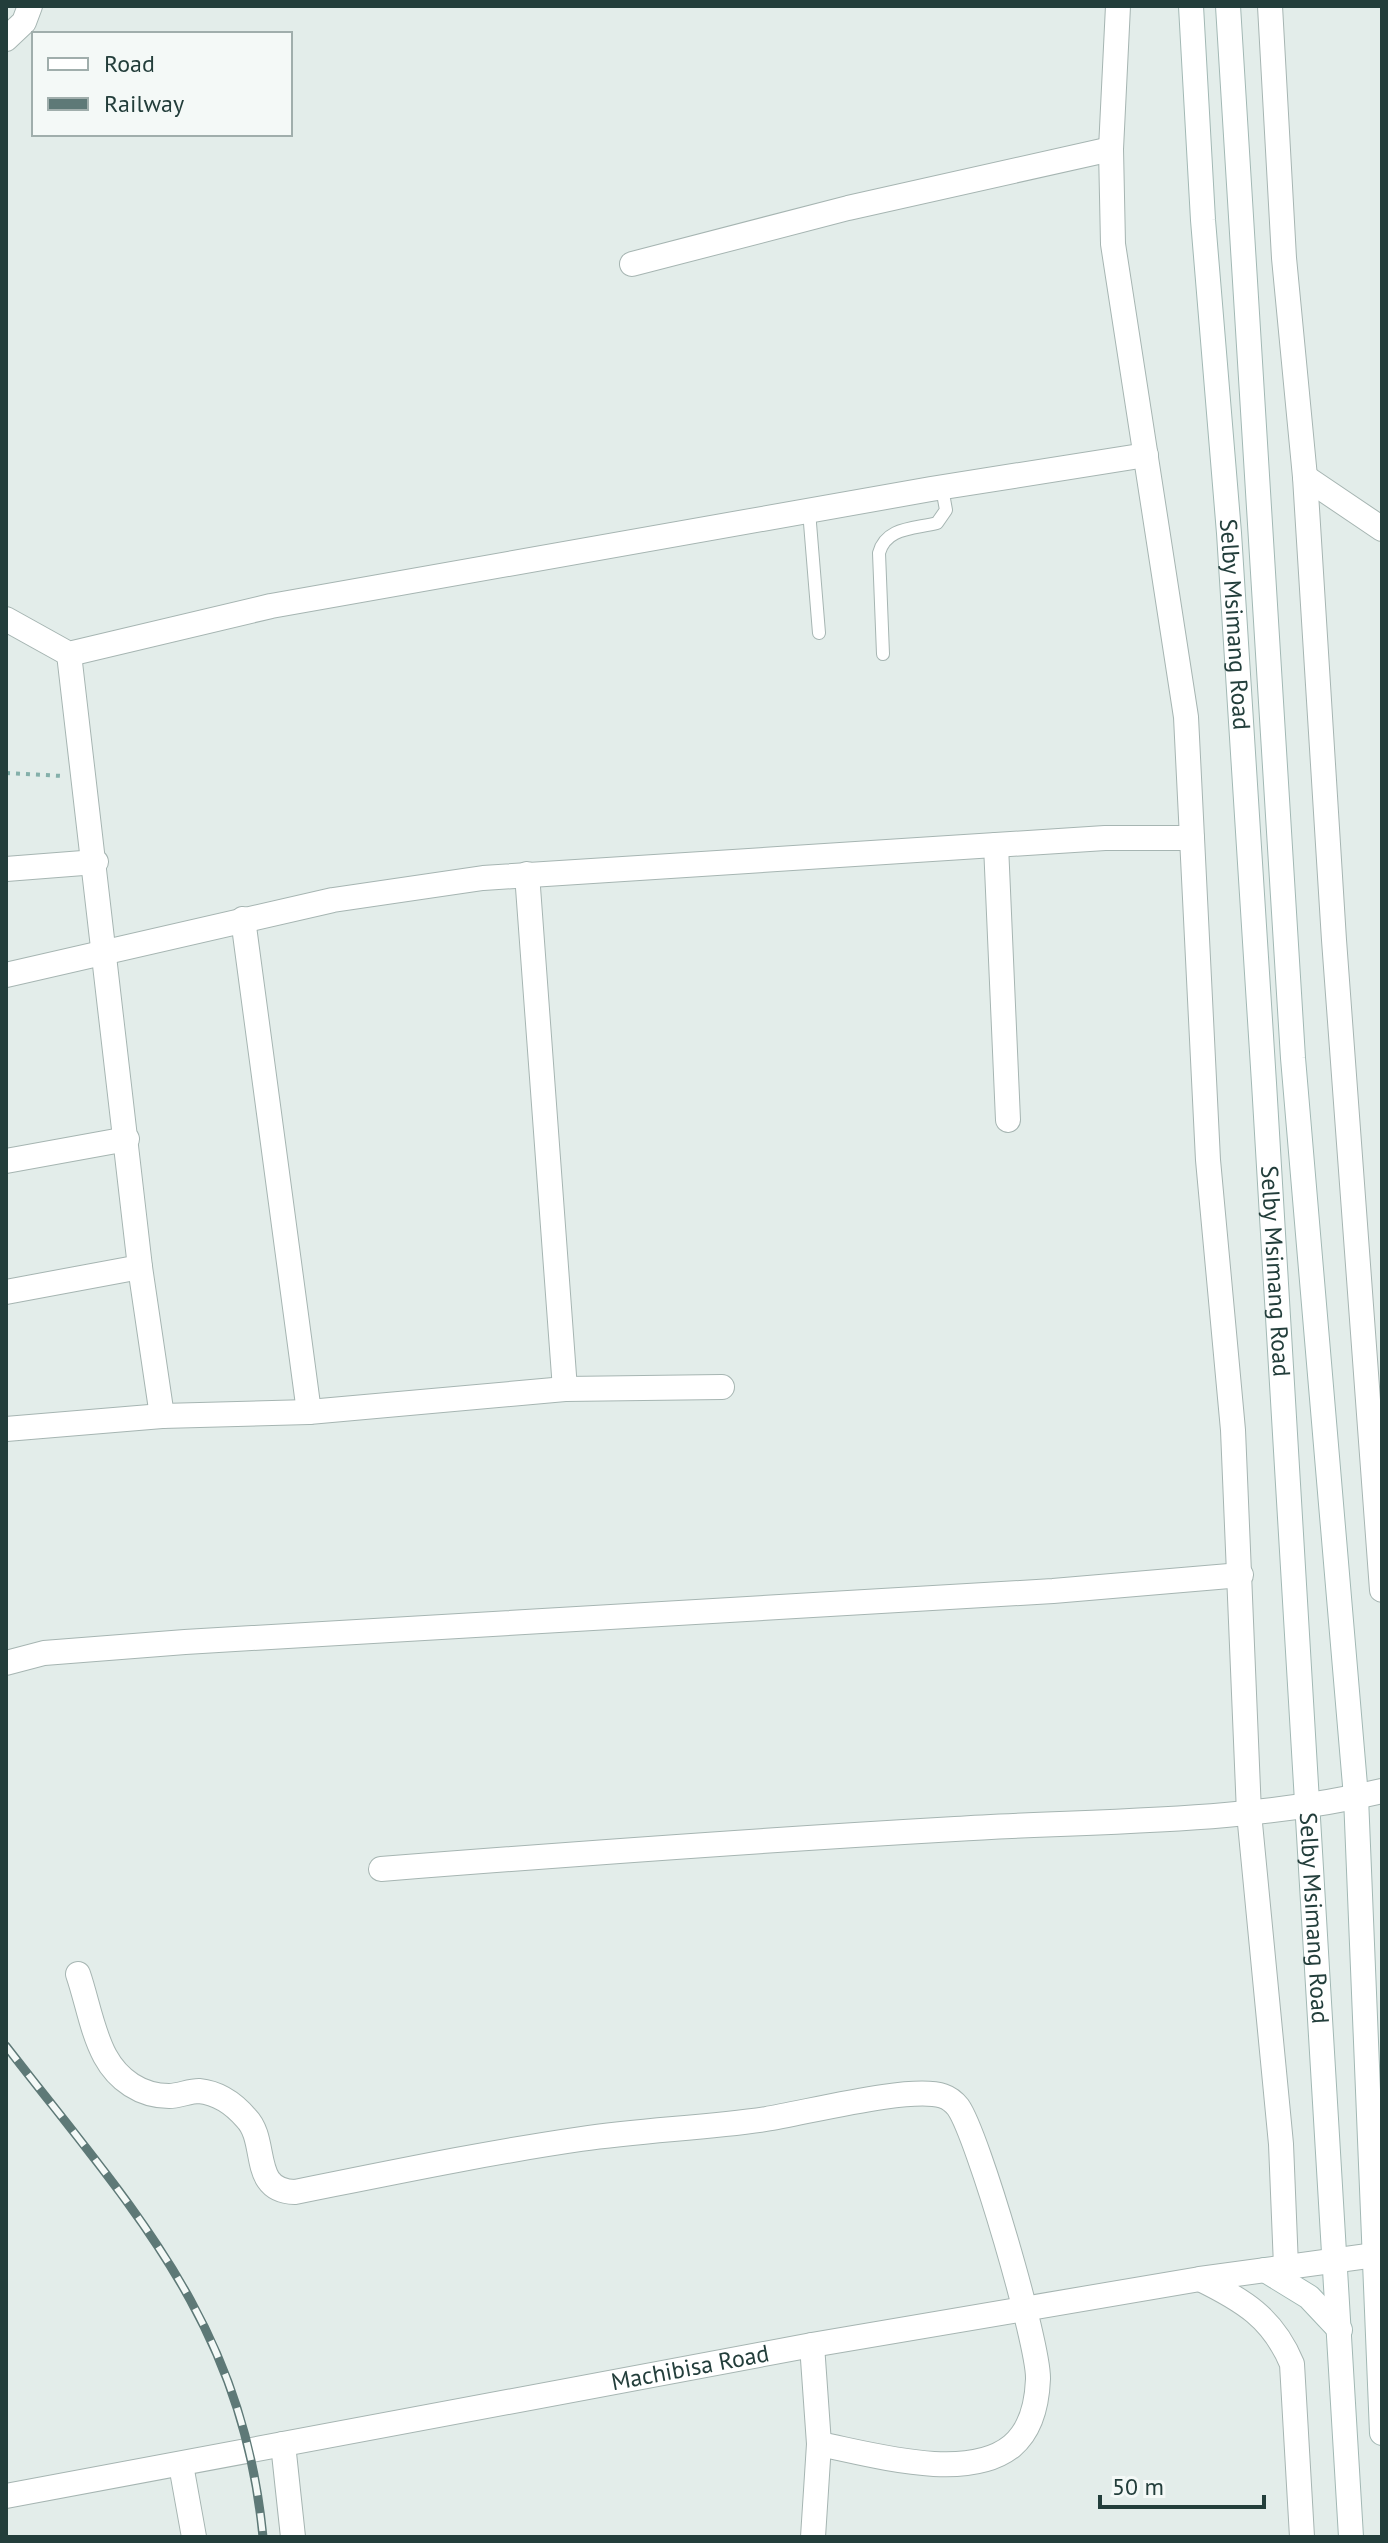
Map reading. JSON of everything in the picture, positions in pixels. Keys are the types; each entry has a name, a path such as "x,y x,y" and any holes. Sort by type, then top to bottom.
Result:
{"street":[{"path":"6,39 24,22 30,6"},
{"path":"1118,6 1111,149 1113,244 1186,717 1208,1160 1233,1430 1249,1813 1281,2144 1276,2268 1340,2330"},
{"name":"Selby Msimang Road","path":"1191,6 1203,220 1229,533 1264,1083 1351,2537"},
{"name":"Selby Msimang Road","path":"1228,6 1293,1058 1356,1797 1382,2433"},
{"path":"1270,6 1284,258 1305,477 1334,940 1382,1590"},
{"path":"632,264 848,208 1111,149"},
{"path":"6,619 69,654 271,606 1146,455"},
{"path":"1305,477 1382,529"},
{"path":"69,654 96,862 140,1267 162,1416"},
{"path":"6,975 333,900 527,874 1105,838 1192,838"},
{"path":"996,845 1008,1120"},
{"path":"6,869 96,862"},
{"path":"527,874 565,1389"},
{"path":"243,919 309,1412"},
{"path":"6,1161 127,1139"},
{"path":"6,1292 140,1267"},
{"path":"6,1429 162,1416 309,1412 565,1389 722,1387"},
{"path":"6,1663 44,1653 185,1642 1053,1591 1241,1575"},
{"path":"381,1869 954,1829 1249,1813 1305,1808 1382,1791"},
{"path":"78,1974 105,2055 121,2078 141,2092 169,2096 199,2091 228,2100 250,2121 269,2183 280,2192 295,2192 582,2139 754,2121 917,2094 948,2097 958,2107 972,2136 1036,2358 1035,2407 1027,2429 1005,2451 976,2463 910,2461 819,2444"},
{"name":"Machibisa Road","path":"6,2496 812,2345 1200,2279 1375,2255"},
{"path":"1200,2279 1244,2301 1269,2322 1282,2339 1292,2364 1302,2537"},
{"path":"812,2345 819,2444 813,2537"},
{"path":"283,2444 293,2537"},
{"path":"181,2465 194,2537"}],"lane":[{"path":"883,654 879,553 882,541 890,534 937,523 946,510 942,488"},
{"path":"809,511 819,633"}],"path":[{"path":"6,773 85,778"}],"railway":[{"path":"6,2046 137,2216 174,2272 206,2330 232,2392 251,2461 263,2537"}]}
